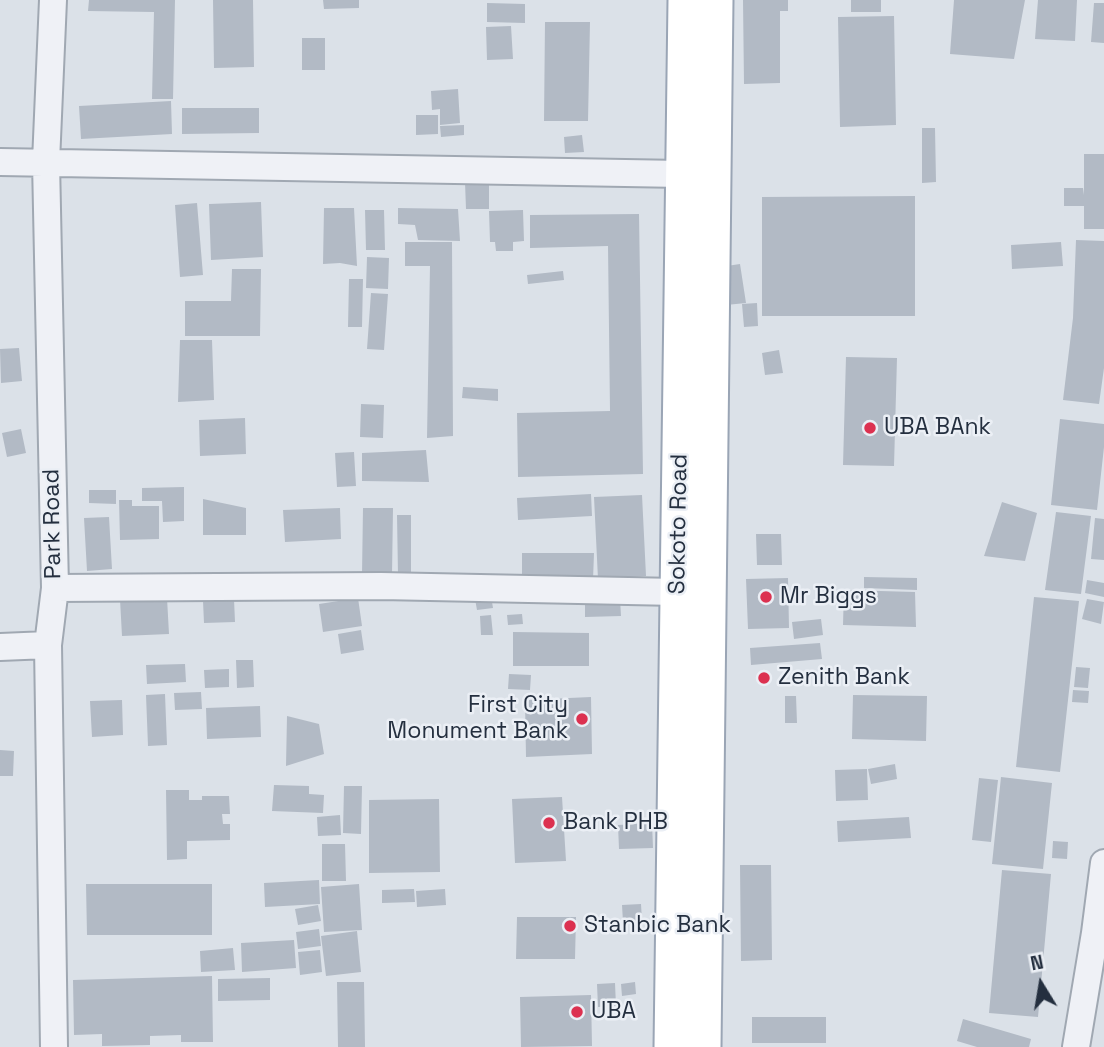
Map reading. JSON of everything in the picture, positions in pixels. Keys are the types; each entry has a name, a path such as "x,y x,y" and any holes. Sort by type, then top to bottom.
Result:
{"main road":[{"name":"Sokoto Road","path":"671,1047 685,0"},
{"name":"Sokoto Road","path":"704,1047 716,0"}],"street":[{"name":"Park Road","path":"53,0 46,162 55,588 48,645 54,1047"},
{"path":"0,162 682,174"},
{"path":"55,588 381,586 677,592"},
{"path":"0,647 48,645"},
{"path":"1076,1047 1104,863"}],"building":[{"path":"89,0 175,0 173,99 152,99 154,12 88,11"},
{"path":"213,0 253,0 254,67 214,68"},
{"path":"323,0 359,0 359,8 324,9"},
{"path":"743,0 788,0 788,11 780,11 780,83 744,84"},
{"path":"851,0 881,0 881,12 851,12"},
{"path":"954,0 1025,0 1014,59 950,54"},
{"path":"1038,0 1077,0 1075,41 1035,39"},
{"path":"487,3 525,4 525,23 487,22"},
{"path":"1094,3 1104,3 1104,43 1091,42"},
{"path":"894,16 896,125 840,127 838,17"},
{"path":"545,22 590,22 588,121 544,121"},
{"path":"511,26 513,59 487,60 486,27"},
{"path":"302,38 325,38 325,70 302,70"},
{"path":"458,89 460,123 440,125 440,109 432,110 431,91"},
{"path":"171,101 172,134 81,139 79,106"},
{"path":"182,108 259,108 259,133 182,134"},
{"path":"416,115 438,115 438,134 416,135"},
{"path":"464,125 464,135 441,137 440,126"},
{"path":"922,128 935,128 936,182 922,183"},
{"path":"582,135 584,152 565,153 564,137"},
{"path":"1084,154 1104,154 1104,229 1084,229 1084,206 1064,206 1064,188 1083,188 1084,195"},
{"path":"465,182 489,182 489,209 466,209"},
{"path":"915,196 915,316 762,316 762,197"},
{"path":"261,202 263,257 211,260 209,204"},
{"path":"197,203 203,275 180,277 175,205"},
{"path":"324,208 354,208 357,266 323,264"},
{"path":"398,208 458,209 460,241 418,240 415,225 398,224"},
{"path":"365,210 384,210 385,250 366,250"},
{"path":"523,210 524,241 513,242 513,251 496,251 495,242 490,242 489,211"},
{"path":"639,214 643,474 518,477 517,413 610,411 608,246 530,248 530,215"},
{"path":"1076,240 1104,241 1104,368 1099,404 1063,400 1073,318"},
{"path":"405,242 452,242 453,436 427,438 430,266 405,266"},
{"path":"1061,242 1063,266 1012,269 1011,245"},
{"path":"367,257 389,258 388,289 366,288"},
{"path":"740,264 746,303 726,305 720,267"},
{"path":"232,269 261,269 260,336 185,336 185,301 231,301"},
{"path":"563,271 564,280 528,284 527,275"},
{"path":"349,279 363,279 362,327 348,327"},
{"path":"371,293 388,294 384,350 367,349"},
{"path":"757,303 758,326 744,327 742,304"},
{"path":"180,340 212,340 214,400 178,402"},
{"path":"19,348 22,381 1,383 0,349"},
{"path":"779,350 783,373 765,375 762,353"},
{"path":"846,357 897,358 894,466 843,465"},
{"path":"463,387 498,389 498,401 462,398"},
{"path":"361,404 384,405 383,438 360,437"},
{"path":"245,418 246,454 200,456 199,420"},
{"path":"1060,419 1104,424 1097,510 1051,505"},
{"path":"21,429 26,453 7,457 2,433"},
{"path":"426,450 429,482 362,481 362,453"},
{"path":"354,452 356,486 337,487 335,453"},
{"path":"184,487 184,521 163,522 162,501 142,501 142,488"},
{"path":"89,490 116,490 116,504 89,503"},
{"path":"591,494 592,516 518,520 517,498"},
{"path":"642,495 646,576 598,579 594,497"},
{"path":"203,499 246,508 246,535 203,535"},
{"path":"119,500 132,500 132,506 159,506 159,539 120,540"},
{"path":"1002,502 1037,513 1025,561 984,556"},
{"path":"340,508 341,539 285,542 283,510"},
{"path":"363,508 393,508 392,575 362,575"},
{"path":"1056,512 1091,516 1081,594 1045,590"},
{"path":"397,515 411,515 411,575 398,575"},
{"path":"109,517 112,569 87,571 84,518"},
{"path":"1095,518 1104,519 1104,560 1091,559"},
{"path":"756,534 781,534 782,565 757,565"},
{"path":"522,553 594,553 593,580 522,580"},
{"path":"864,577 917,578 917,590 864,588"},
{"path":"788,578 789,628 748,629 746,579"},
{"path":"1087,580 1104,583 1104,597 1085,593"},
{"path":"844,590 915,592 916,627 843,625"},
{"path":"491,596 493,608 477,610 475,599"},
{"path":"1034,597 1079,601 1060,772 1016,767"},
{"path":"167,598 169,634 122,636 120,599"},
{"path":"358,598 362,626 323,632 319,604"},
{"path":"234,599 235,622 204,623 203,601"},
{"path":"585,599 620,599 621,616 585,617"},
{"path":"1087,599 1104,602 1101,624 1082,619"},
{"path":"522,614 523,624 508,625 507,615"},
{"path":"491,615 493,635 481,635 480,616"},
{"path":"821,619 823,635 794,639 792,622"},
{"path":"361,630 364,650 341,654 338,634"},
{"path":"513,632 589,633 589,666 513,666"},
{"path":"820,643 822,659 751,665 750,648"},
{"path":"236,660 253,660 254,687 237,688"},
{"path":"185,664 186,682 147,684 146,665"},
{"path":"1076,667 1090,668 1088,688 1074,687"},
{"path":"229,669 229,687 205,688 204,670"},
{"path":"509,674 531,675 530,690 508,689"},
{"path":"1073,690 1089,691 1088,703 1072,702"},
{"path":"201,692 202,709 175,710 174,693"},
{"path":"165,694 167,745 148,746 146,695"},
{"path":"853,695 927,696 926,741 852,739"},
{"path":"785,696 796,696 797,723 785,723"},
{"path":"591,697 592,754 526,757 525,700"},
{"path":"122,700 123,735 92,737 90,701"},
{"path":"260,706 261,737 207,739 206,708"},
{"path":"287,716 319,724 324,754 286,766"},
{"path":"0,750 14,751 13,776 0,776"},
{"path":"895,764 897,779 871,784 868,769"},
{"path":"867,769 868,800 836,801 835,770"},
{"path":"1001,777 1052,783 1043,869 992,864"},
{"path":"979,778 998,780 991,842 972,840"},
{"path":"274,785 309,786 309,794 324,795 323,813 272,811"},
{"path":"344,786 362,786 361,834 343,833"},
{"path":"166,790 189,790 189,800 202,800 202,796 229,796 230,814 222,814 223,824 230,824 230,840 187,841 187,859 167,860"},
{"path":"562,797 566,861 515,863 512,799"},
{"path":"439,799 440,872 369,873 369,800"},
{"path":"340,815 341,835 318,836 317,817"},
{"path":"909,817 911,838 838,842 837,821"},
{"path":"652,823 653,848 619,849 618,825"},
{"path":"1053,841 1068,842 1067,859 1052,858"},
{"path":"322,844 345,844 346,881 322,881"},
{"path":"740,865 771,865 772,960 741,961"},
{"path":"1002,870 1051,874 1038,1017 989,1013"},
{"path":"319,880 320,904 265,907 264,883"},
{"path":"86,884 212,884 212,935 87,935"},
{"path":"359,884 362,930 324,932 321,887"},
{"path":"414,889 415,902 382,903 382,890"},
{"path":"445,889 446,905 417,907 416,891"},
{"path":"641,904 642,921 623,922 622,905"},
{"path":"318,905 321,921 298,925 295,909"},
{"path":"517,917 576,917 575,959 516,959"},
{"path":"319,929 321,946 298,949 296,932"},
{"path":"357,931 361,972 326,976 321,936"},
{"path":"294,940 296,968 242,972 241,943"},
{"path":"233,948 235,970 201,972 200,951"},
{"path":"320,950 322,972 300,975 298,952"},
{"path":"212,976 213,1042 181,1042 181,1035 150,1036 150,1045 102,1046 102,1034 74,1035 73,980"},
{"path":"270,978 270,1000 218,1001 218,979"},
{"path":"337,982 364,982 365,1047 338,1047"},
{"path":"635,982 636,994 622,996 621,984"},
{"path":"615,983 616,1006 598,1007 597,984"},
{"path":"591,995 592,1046 521,1047 520,997"},
{"path":"752,1017 826,1017 826,1043 752,1043"},
{"path":"963,1019 1031,1039 1029,1047 977,1047 957,1041"}],"place":[{"name":"UBA BAnk","path":"870,428"},
{"name":"Mr Biggs","path":"766,597"},
{"name":"Zenith Bank","path":"764,678"},
{"name":"First City Monument Bank","path":"582,719"},
{"name":"Bank PHB","path":"549,823"},
{"name":"Stanbic Bank","path":"570,926"},
{"name":"UBA","path":"577,1012"}]}
